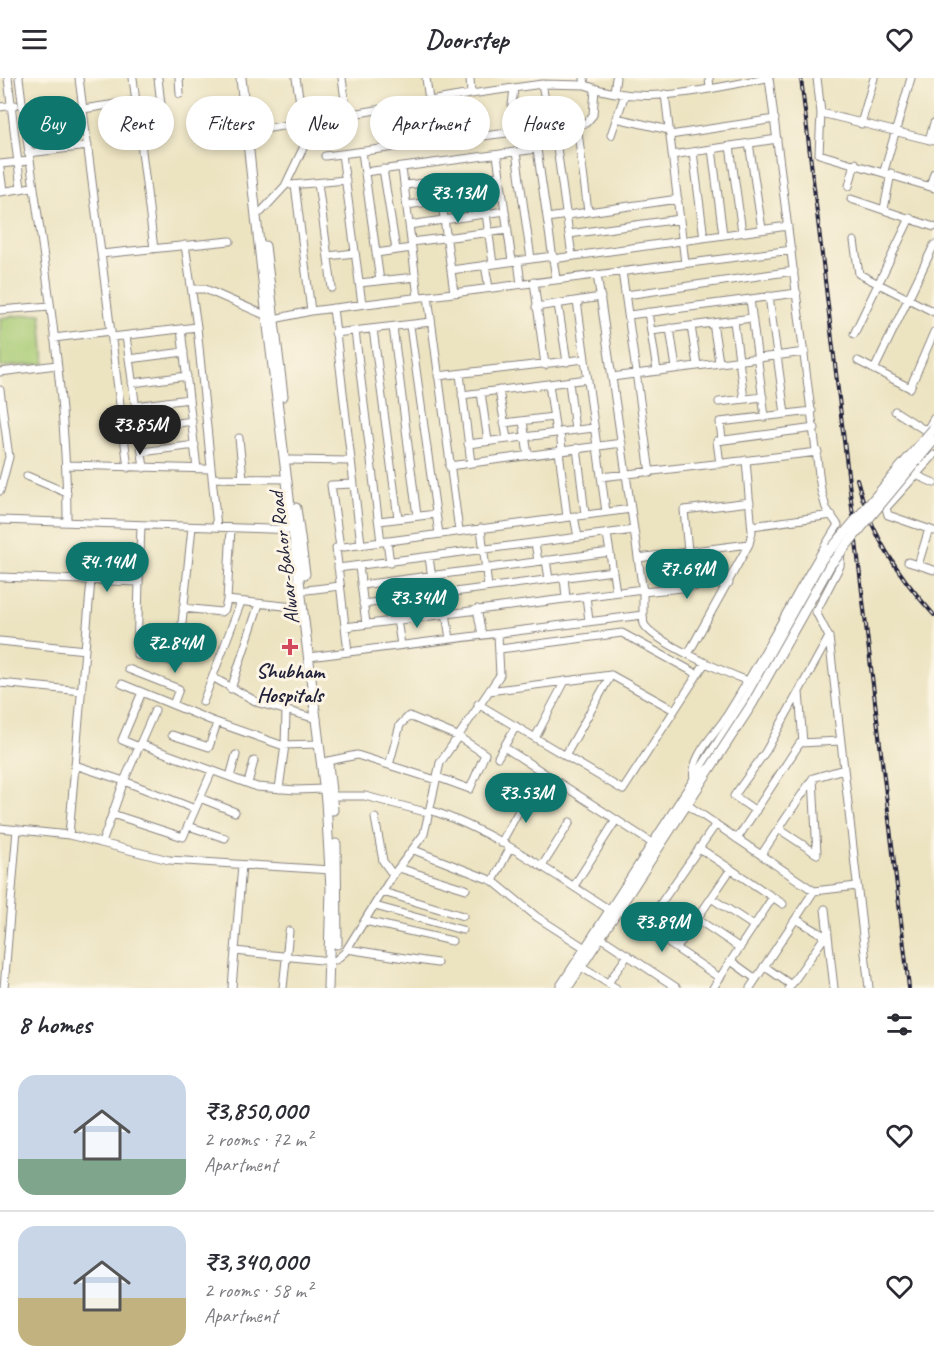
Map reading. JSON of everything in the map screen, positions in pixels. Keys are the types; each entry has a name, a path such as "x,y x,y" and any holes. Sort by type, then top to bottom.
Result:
{"main road":[{"name":"Alwar-Bahor Road","path":"241,78 243,96"},
{"name":"Alwar-Bahor Road","path":"250,150 270,319 290,460 303,608 328,760 334,988"},
{"name":"Alwar-Bahor Road","path":"251,150 261,212 286,479 307,590 317,719 338,882 333,961 328,988"},
{"path":"560,988 585,948 614,910 686,804 832,548 934,428"},
{"path":"567,988 600,937 652,843 694,779 706,768 752,704 830,565 934,440"}],"street":[{"path":"8,78 21,189"},
{"path":"19,78 21,96"},
{"path":"79,78 81,96"},
{"path":"133,78 135,96"},
{"path":"158,78 160,96"},
{"path":"179,78 180,94"},
{"path":"296,78 299,96"},
{"path":"342,78 344,96"},
{"path":"426,78 428,96"},
{"path":"470,78 471,94"},
{"path":"614,92 616,78"},
{"path":"709,78 710,89"},
{"path":"457,96 542,84 584,81 595,89 625,94 665,94 710,89 768,78 818,452 821,490 838,525 841,562 816,612 829,637 869,988"},
{"path":"817,78 820,113 819,154 932,187 934,173"},
{"path":"861,124 874,78"},
{"path":"884,209 887,172 894,133 911,78"},
{"path":"542,84 545,96"},
{"path":"0,87 9,86"},
{"path":"513,96 514,88"},
{"path":"585,123 593,115 595,89"},
{"path":"611,135 625,94"},
{"path":"665,94 685,263"},
{"path":"0,107 18,104"},
{"path":"820,113 932,141 934,123"},
{"path":"616,118 670,132 775,119"},
{"path":"86,131 128,468"},
{"path":"324,156 502,133"},
{"path":"672,155 777,139"},
{"path":"749,143 762,230"},
{"path":"32,187 2,191 0,166 18,163 29,157 88,146"},
{"path":"730,146 742,232"},
{"path":"712,149 723,235"},
{"path":"28,150 57,365 67,465 67,522"},
{"path":"142,150 154,249"},
{"path":"261,212 285,186 302,150"},
{"path":"365,172 530,150"},
{"path":"537,150 556,279"},
{"path":"556,150 572,256"},
{"path":"580,150 588,212"},
{"path":"362,152 380,281"},
{"path":"516,152 531,259"},
{"path":"693,152 704,238"},
{"path":"342,154 362,304"},
{"path":"497,156 508,230 521,284"},
{"path":"849,186 855,163"},
{"path":"402,168 418,297"},
{"path":"383,170 396,250"},
{"path":"404,184 500,176"},
{"path":"481,177 488,233 489,288"},
{"path":"285,186 346,180"},
{"path":"439,181 454,292"},
{"path":"318,183 332,288"},
{"path":"295,185 311,311"},
{"path":"407,205 502,192"},
{"path":"851,198 934,227"},
{"path":"547,218 678,199"},
{"path":"409,225 505,211"},
{"path":"854,334 910,218"},
{"path":"569,234 680,219"},
{"path":"451,270 788,226"},
{"path":"376,253 447,238 508,230"},
{"path":"101,254 230,241"},
{"path":"854,241 859,274 934,312"},
{"path":"185,245 197,327 217,528"},
{"path":"874,370 934,245"},
{"path":"192,289 205,289 270,319 362,304 792,250"},
{"path":"328,256 355,253"},
{"path":"622,271 650,472"},
{"path":"626,295 794,271"},
{"path":"597,274 643,591 644,625 688,654 748,681"},
{"path":"359,283 416,276"},
{"path":"534,282 545,365"},
{"path":"629,315 797,293"},
{"path":"428,296 459,531"},
{"path":"769,296 784,414"},
{"path":"536,307 601,297"},
{"path":"750,299 765,417"},
{"path":"578,301 606,512"},
{"path":"558,304 567,362"},
{"path":"0,310 50,306"},
{"path":"333,308 334,333 361,544"},
{"path":"648,312 657,371"},
{"path":"651,331 752,318"},
{"path":"734,321 744,399"},
{"path":"334,333 431,322"},
{"path":"713,323 719,362"},
{"path":"410,326 439,534"},
{"path":"691,326 697,365"},
{"path":"54,338 111,334 126,336 197,327"},
{"path":"393,327 417,516"},
{"path":"670,328 675,369"},
{"path":"181,329 197,469"},
{"path":"373,329 398,519"},
{"path":"355,331 379,521 390,563"},
{"path":"858,361 910,388 934,332"},
{"path":"126,336 144,468"},
{"path":"129,360 184,352"},
{"path":"612,377 805,352"},
{"path":"438,376 585,360"},
{"path":"0,372 57,365"},
{"path":"460,374 471,463"},
{"path":"132,383 187,376"},
{"path":"462,395 588,380"},
{"path":"569,382 575,430"},
{"path":"468,444 556,433 549,384"},
{"path":"0,390 9,457 0,491"},
{"path":"499,390 507,439"},
{"path":"481,393 488,441"},
{"path":"719,402 763,398"},
{"path":"135,406 189,399"},
{"path":"722,440 720,422 812,411"},
{"path":"895,411 923,429 928,428 934,418"},
{"path":"504,423 554,417"},
{"path":"138,429 192,421"},
{"path":"523,421 528,455"},
{"path":"578,537 570,516 560,450 560,432 594,428"},
{"path":"720,464 717,441 814,428"},
{"path":"240,438 243,478"},
{"path":"449,466 622,443"},
{"path":"141,452 195,445"},
{"path":"577,448 585,514"},
{"path":"601,477 627,476 818,452"},
{"path":"918,565 932,530 895,518 886,512 888,504 934,455"},
{"path":"290,460 350,461"},
{"path":"688,654 729,584 749,544 752,526 746,460"},
{"path":"67,465 212,469"},
{"path":"27,476 67,493"},
{"path":"916,476 934,483"},
{"path":"212,478 286,479"},
{"path":"340,547 331,485 353,484"},
{"path":"688,551 684,510 750,502"},
{"path":"348,652 336,548 631,509"},
{"path":"379,521 436,514"},
{"path":"752,526 832,515"},
{"path":"0,520 296,530"},
{"path":"141,525 137,655 178,662 192,527"},
{"path":"694,779 695,762 748,681 809,570 838,525"},
{"path":"183,609 221,612 225,609 231,528"},
{"path":"481,528 488,587"},
{"path":"338,568 634,530"},
{"path":"607,534 616,592"},
{"path":"535,543 549,579"},
{"path":"638,558 749,544"},
{"path":"361,585 610,552"},
{"path":"429,557 437,614"},
{"path":"908,562 934,570"},
{"path":"359,566 366,624"},
{"path":"363,604 613,571"},
{"path":"0,577 139,582"},
{"path":"564,577 566,598"},
{"path":"69,835 91,580"},
{"path":"345,627 616,592 729,584"},
{"path":"307,590 340,586"},
{"path":"586,596 589,621"},
{"path":"227,600 303,608"},
{"path":"203,702 241,602"},
{"path":"231,689 259,604"},
{"path":"477,609 482,635"},
{"path":"446,613 450,639"},
{"path":"312,657 643,615"},
{"path":"397,620 401,645"},
{"path":"236,951 333,961 347,949 393,875 424,834 440,763 478,704 500,675 498,633"},
{"path":"500,649 622,633 698,674"},
{"path":"756,811 734,796 766,751 829,637"},
{"path":"0,641 85,650"},
{"path":"478,704 623,790 705,663"},
{"path":"128,669 179,689 174,705"},
{"path":"489,691 611,675 674,710"},
{"path":"565,756 611,675"},
{"path":"214,678 260,703 317,719"},
{"path":"535,738 565,681"},
{"path":"0,683 81,691"},
{"path":"122,684 217,723 285,745 320,744"},
{"path":"799,691 803,743"},
{"path":"142,692 122,740 248,783 279,789 365,796 461,820 645,926 720,978"},
{"path":"102,843 124,781 155,710"},
{"path":"279,789 285,745 286,712"},
{"path":"328,760 357,755 389,765 471,789 485,754 457,736 409,716 400,725 389,765"},
{"path":"172,735 209,747 217,723"},
{"path":"498,757 516,726"},
{"path":"737,839 800,743 840,741"},
{"path":"504,747 652,843"},
{"path":"230,777 236,755"},
{"path":"248,783 254,760"},
{"path":"75,765 195,808"},
{"path":"761,855 813,778 844,770"},
{"path":"112,814 183,837 212,771"},
{"path":"778,829 817,854 813,778"},
{"path":"501,843 528,794"},
{"path":"200,798 235,812"},
{"path":"686,804 814,891 857,886"},
{"path":"375,818 383,861 393,875"},
{"path":"574,886 616,820"},
{"path":"542,866 570,822"},
{"path":"645,926 716,824"},
{"path":"188,826 225,838"},
{"path":"0,828 69,835 169,860 331,870"},
{"path":"4,988 17,830"},
{"path":"493,881 510,848"},
{"path":"699,848 783,904"},
{"path":"414,850 493,881 537,917 585,948"},
{"path":"232,988 243,865"},
{"path":"399,868 466,889"},
{"path":"677,948 731,869"},
{"path":"750,988 814,891"},
{"path":"383,892 464,916"},
{"path":"713,988 773,897"},
{"path":"711,898 754,926"},
{"path":"375,906 462,930"},
{"path":"825,909 826,934 834,988"},
{"path":"697,919 740,948"},
{"path":"796,919 826,934"},
{"path":"365,921 452,941"},
{"path":"283,988 289,931"},
{"path":"764,966 790,986 826,934"},
{"path":"600,937 677,988"},
{"path":"347,949 437,963"},
{"path":"608,983 628,955"},
{"path":"731,961 756,978"},
{"path":"580,967 616,988"},
{"path":"826,988 832,977"}],"green space":[{"path":"41,313 45,364 0,367 0,318"}],"railway":[{"path":"801,78 909,988"},
{"path":"857,479 877,535 908,584 934,615"}],"place":[{"name":"Shubham Hospitals","path":"290,647"}]}
